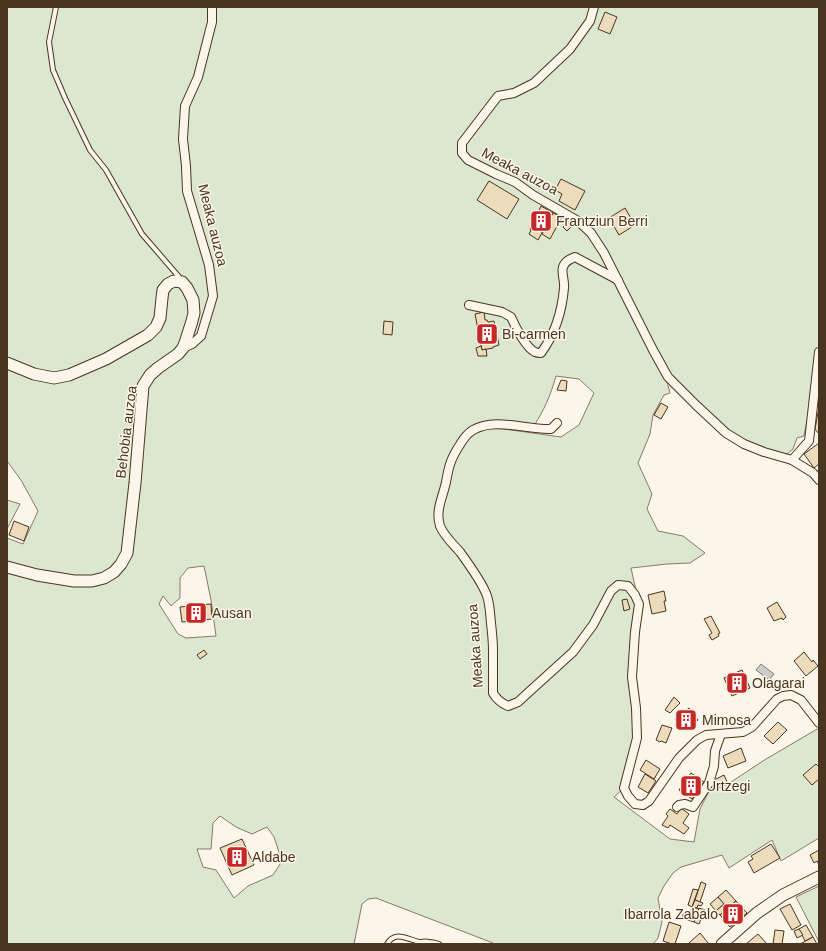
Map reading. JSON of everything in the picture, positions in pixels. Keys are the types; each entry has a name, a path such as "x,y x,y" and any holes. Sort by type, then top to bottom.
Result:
{"street":[{"name":"Meaka auzoa","path":"183,348 192,344 201,336 213,296 209,266 187,191 183,139 185,106 198,77 212,22 212,7"},
{"name":"Meaka auzoa","path":"594,7 590,21 570,49 534,83 514,93 498,96 462,143 462,153 468,160 515,182 578,221 591,233 604,253 652,350 668,377 726,433 744,444 764,452 792,460 813,474 819,480"},
{"path":"469,305 502,312 511,317 518,331 529,347 535,352 541,353 547,346 559,319 564,287 563,267 568,259 575,257 618,280"},
{"path":"7,363 34,374 54,378 69,375 106,359 148,335 156,327 160,318 164,290 168,284 174,282 182,282 193,300 194,313 183,348"},
{"name":"Behobia auzoa","path":"7,567 37,575 74,581 92,581 104,578 114,572 121,564 127,553 135,483 143,386 150,375 178,354 183,348"},
{"path":"792,460 809,441 819,352"},
{"name":"Meaka auzoa","path":"557,423 551,429 540,430 499,424 486,425 473,430 466,436 449,464 445,486 440,500 438,513 440,526 445,535 467,562 483,586 487,596 493,650 493,693 496,699 508,706 518,702 573,652 593,625 611,591 618,584 628,586 636,595 639,604 635,632 632,677 636,708 636,738 624,788 628,796 635,804 643,805 649,801 679,758 697,740 706,735 743,732 752,727 777,700 783,696 791,695 801,700 819,723"},
{"path":"677,807 679,804 685,804 693,807 709,783 714,766 715,751 721,734"},
{"path":"722,944 757,914 783,895 819,877"}],"lane":[{"path":"56,7 49,42 53,70 65,98 90,150 106,170 142,234 182,282"},
{"path":"387,944 387,942 394,937 399,936 421,942 439,944"}],"green space":[{"path":"7,7 819,7 819,354 816,354 804,436 797,438 793,449 787,454 765,450 744,442 727,430 670,377 654,350 620,281 616,286 666,378 670,393 664,395 653,415 650,434 638,463 652,494 647,509 658,531 683,536 705,553 690,563 631,568 639,604 632,677 637,738 624,788 614,797 670,839 694,842 700,809 711,787 712,781 716,789 728,784 766,759 819,728 819,838 781,861 772,840 729,868 722,855 681,867 673,873 658,898 662,922 658,938 653,944 493,944 376,898 368,899 362,904 354,944 7,944 7,538 23,544 38,511 21,480 7,461","holes":["556,376 579,379 594,393 579,425 561,437 490,427 476,431 465,440 454,460 450,457 462,436 472,428 489,421 533,427 547,402","204,566 216,636 186,638 178,634 159,604 163,596 171,606 180,598 180,578 188,568","220,816 236,827 252,834 267,827 274,837 282,861 273,875 248,886 234,898 216,870 203,867 197,849 211,849 213,823"]},
{"path":"7,500 20,504 7,529"},
{"path":"819,886 819,942 796,897"}],"shaded area":[{"path":"761,664 774,674 769,680 756,670"}],"building":[{"path":"605,12 617,17 610,34 598,29"},
{"path":"561,179 585,191 575,210 559,201 562,194 555,190"},
{"path":"489,181 519,199 507,219 477,200"},
{"name":"Frantziun Berri","path":"541,206 553,213 538,240 529,234"},
{"path":"625,208 635,225 619,235 609,218"},
{"path":"553,213 562,217 550,239 542,234"},
{"path":"568,223 571,227 567,231 563,227"},
{"name":"Bi-carmen","path":"484,312 485,320 488,322 494,321 499,345 482,350 475,314"},
{"path":"384,321 393,322 392,335 383,334"},
{"path":"481,346 482,350 486,349 487,356 478,356 476,348"},
{"path":"561,380 567,381 566,391 557,390"},
{"path":"661,403 668,407 661,419 654,415"},
{"path":"819,407 819,434 815,429"},
{"path":"819,443 819,464 814,468 804,454"},
{"path":"14,521 29,527 24,541 9,535"},
{"path":"664,591 666,611 652,614 648,595"},
{"path":"627,599 630,609 624,611 622,600"},
{"path":"777,602 786,617 783,620 782,618 774,621 767,608"},
{"name":"Ausan","path":"211,604 212,619 182,622 180,607"},
{"path":"711,616 720,633 718,634 719,636 712,640 709,635 712,633 704,619"},
{"path":"204,650 207,654 200,659 197,655"},
{"path":"804,652 812,662 813,660 818,666 806,676 794,661"},
{"name":"Olagarai","path":"742,670 750,688 732,696 724,678"},
{"path":"674,697 680,703 670,713 665,710"},
{"name":"Mimosa","path":"689,708 698,720 683,731 675,719"},
{"path":"778,722 787,730 773,744 764,736"},
{"path":"662,725 672,728 666,743 656,740"},
{"path":"741,748 746,761 728,768 723,756"},
{"path":"646,760 660,769 654,779 640,770"},
{"path":"816,764 819,767 819,779 812,785 803,775"},
{"name":"Urtzegi","path":"691,773 704,782 692,799 679,790"},
{"path":"645,774 656,781 648,793 638,787"},
{"path":"724,775 728,784 716,789 712,781"},
{"path":"681,808 689,814 683,823 689,828 684,834 670,825 668,828 662,825 668,816 666,814 670,809 677,814"},
{"name":"Aldabe","path":"242,839 254,865 232,875 220,848"},
{"path":"771,844 780,858 754,873 748,862 753,859 751,856"},
{"path":"819,850 819,865 817,861 814,863 810,855"},
{"path":"701,882 706,884 700,902 695,900"},
{"path":"693,889 698,890 692,907 688,905"},
{"path":"726,890 736,901 727,908 718,897"},
{"path":"718,897 724,904 716,911 710,904"},
{"path":"695,900 703,903 701,906 698,905 697,908 692,907"},
{"name":"Ibarrola Zabalo","path":"736,901 747,913 730,927 720,915"},
{"path":"724,904 727,908 720,915 716,911"},
{"path":"790,904 801,925 792,930 780,909"},
{"path":"692,907 699,909 694,922 682,918 684,912 690,914"},
{"path":"699,908 705,910 699,924 694,922"},
{"path":"669,922 681,926 675,944 663,941"},
{"path":"806,925 813,937 805,941 799,929"},
{"path":"799,929 803,935 797,938 794,931"},
{"path":"775,930 784,931 782,944 773,944"},
{"path":"700,933 709,944 689,943"},
{"path":"758,934 767,944 746,944"},
{"path":"813,937 817,944 800,944"}],"place":[{"name":"Frantziun Berri","path":"541,221"},
{"name":"Bi-carmen","path":"487,334"},
{"name":"Ausan","path":"196,613"},
{"name":"Olagarai","path":"737,683"},
{"name":"Mimosa","path":"686,720"},
{"name":"Urtzegi","path":"691,786"},
{"name":"Aldabe","path":"237,857"},
{"name":"Ibarrola Zabalo","path":"733,914"}]}
